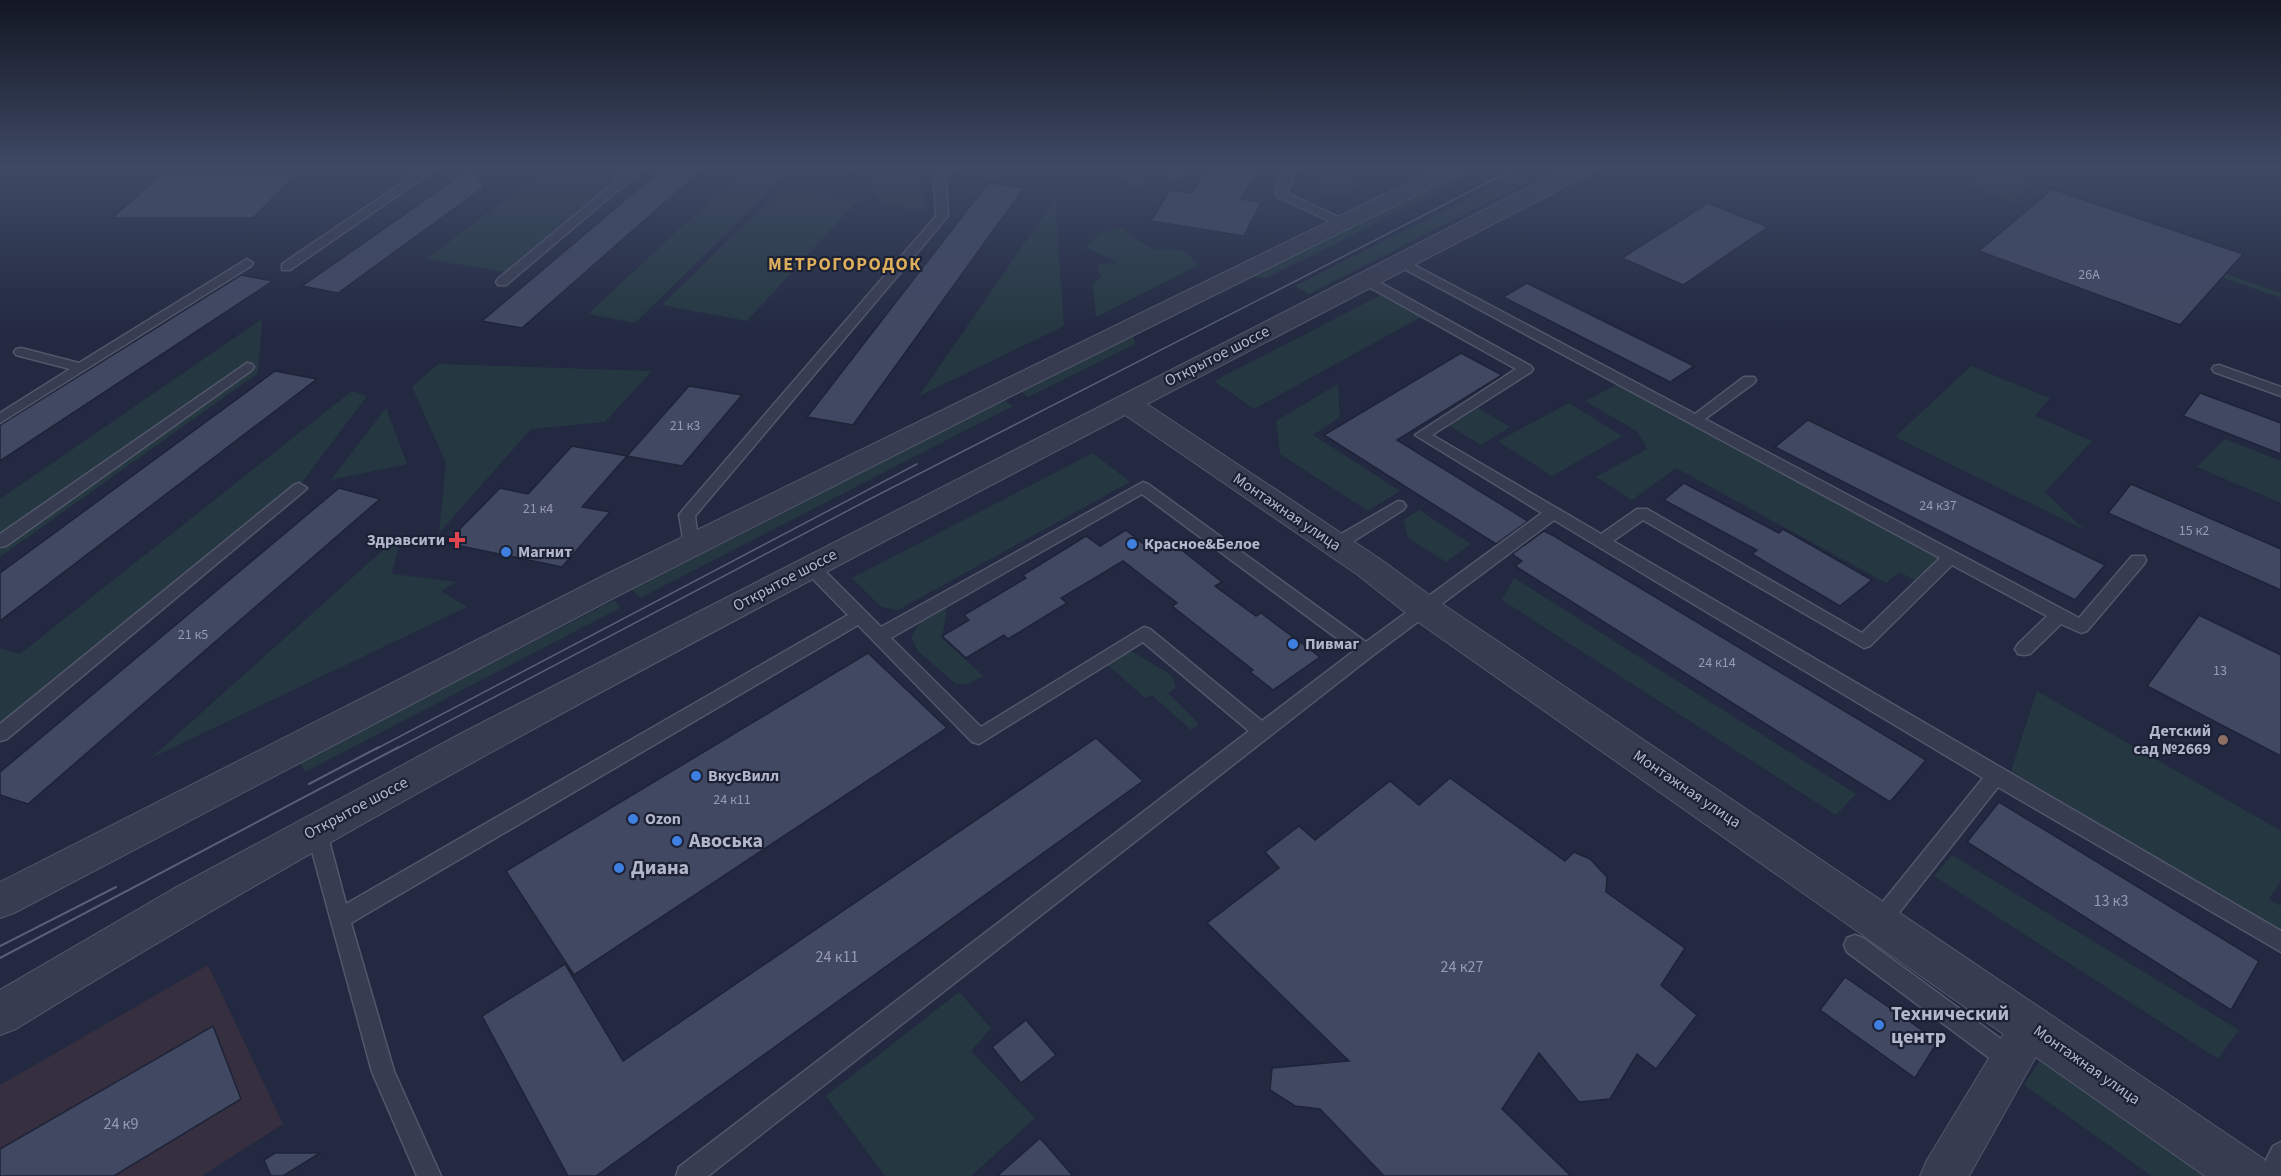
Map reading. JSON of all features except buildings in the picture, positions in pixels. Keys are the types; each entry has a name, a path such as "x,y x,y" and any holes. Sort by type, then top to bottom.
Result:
{"street":[{"path":"0,901 691,546 1343,223"},
{"name":"Открытое шоссе","path":"0,1014 90,958 316,829 811,567 1476,223"},
{"name":"Монтажная улица","path":"1126,403 1335,545 1867,933 2022,1043 2247,1176"},
{"path":"1944,1176 2022,1043"}],"lane":[{"path":"286,267 351,223"},
{"path":"502,282 573,223"},
{"path":"691,546 687,515 936,223"},
{"path":"1401,262 2081,627 2138,560"},
{"path":"0,419 248,263"},
{"path":"1366,280 1526,369 1422,435 1996,776 2281,942"},
{"path":"21,352 81,368"},
{"path":"0,542 247,367"},
{"path":"2219,369 2281,392"},
{"path":"1695,420 1749,380"},
{"path":"879,636 1143,487 1366,651"},
{"path":"0,734 299,488"},
{"path":"1335,545 1398,506"},
{"path":"688,1176 1366,651 1553,513"},
{"path":"1600,542 1642,513 1864,642 1951,557"},
{"path":"811,567 979,737 1144,633 1263,732"},
{"path":"2024,649 2059,615"},
{"path":"339,919 859,616"},
{"path":"1867,933 1996,776"},
{"path":"316,829 383,1072 429,1176"},
{"path":"2270,1176 2281,1154"}],"shaded area":[{"path":"474,223 565,223 505,272 426,259"},
{"path":"686,223 737,223 635,323 588,314"},
{"path":"746,223 837,223 747,321 662,305"},
{"path":"1039,223 1057,223 1064,326 919,396"},
{"path":"1359,223 1377,223 1266,278 1247,277"},
{"path":"1420,223 1447,223 1309,294 1295,286"},
{"path":"2072,223 2081,223 2281,293 2281,298"},
{"path":"1123,227 1134,239 1154,249 1184,251 1199,265 1096,317 1093,285 1101,276 1097,265 1117,262 1086,248 1099,234"},
{"path":"1381,295 1421,317 1254,409 1214,381"},
{"path":"262,319 258,373 0,557 0,499"},
{"path":"1133,334 1135,344 1028,397 1021,391"},
{"path":"438,364 652,371 605,422 531,429 439,533 446,463 412,387"},
{"path":"1971,366 2050,398 2035,416 2092,441 2045,492 2085,530 1895,437"},
{"path":"1338,384 1340,417 1313,435 1400,491 1368,511 1280,454 1276,421"},
{"path":"1618,384 1939,558 1914,580 1899,572 1886,583 1676,468 1632,500 1596,477 1647,449 1638,432 1585,401"},
{"path":"352,391 367,396 294,493 0,731 0,648 20,654"},
{"path":"1004,400 1013,406 640,598 632,590"},
{"path":"1569,403 1622,436 1552,476 1498,441"},
{"path":"386,408 407,464 331,480"},
{"path":"1478,408 1510,427 1481,445 1450,426"},
{"path":"2225,439 2281,461 2281,503 2197,467"},
{"path":"1093,453 1130,482 898,610 881,607 852,578"},
{"path":"1419,510 1471,544 1446,562 1408,538 1404,520"},
{"path":"402,533 392,574 457,582 441,591 467,607 151,758"},
{"path":"1514,578 1856,794 1836,815 1502,600"},
{"path":"615,600 620,608 305,772 300,762"},
{"path":"947,608 942,638 983,676 968,684 956,684 918,651 911,637 920,623"},
{"path":"1128,649 1171,675 1176,687 1168,693 1199,724 1191,730 1152,695 1145,698 1107,664"},
{"path":"2037,691 2281,831 2281,881 2269,899 2281,906 2281,932 2011,771"},
{"path":"1952,855 2239,1030 2218,1059 1934,876"},
{"path":"208,965 283,1124 202,1176 0,1176 0,1085"},
{"path":"959,992 991,1028 971,1051 1035,1118 971,1176 885,1176 826,1096"},
{"path":"2043,1056 2215,1176 2152,1176 2024,1085"}],"tram line":[{"path":"396,749 868,500 1409,223"},
{"path":"376,749 917,464"},
{"path":"309,784 379,747"},
{"path":"0,958 399,747"},
{"path":"0,946 116,887"}],"place":[{"name":"Здравсити","path":"457,540"},
{"name":"Красное&Белое","path":"1132,544"},
{"name":"Магнит","path":"506,552"},
{"name":"Пивмаг","path":"1293,644"},
{"name":"Детский сад №2669","path":"2223,740"},
{"name":"ВкусВилл","path":"696,776"},
{"name":"Ozon","path":"633,819"},
{"name":"Авоська","path":"677,841"},
{"name":"Диана","path":"619,868"},
{"name":"Технический центр","path":"1879,1025"}],"district":[{"name":"МЕТРОГОРОДОК","path":"845,264"}]}
